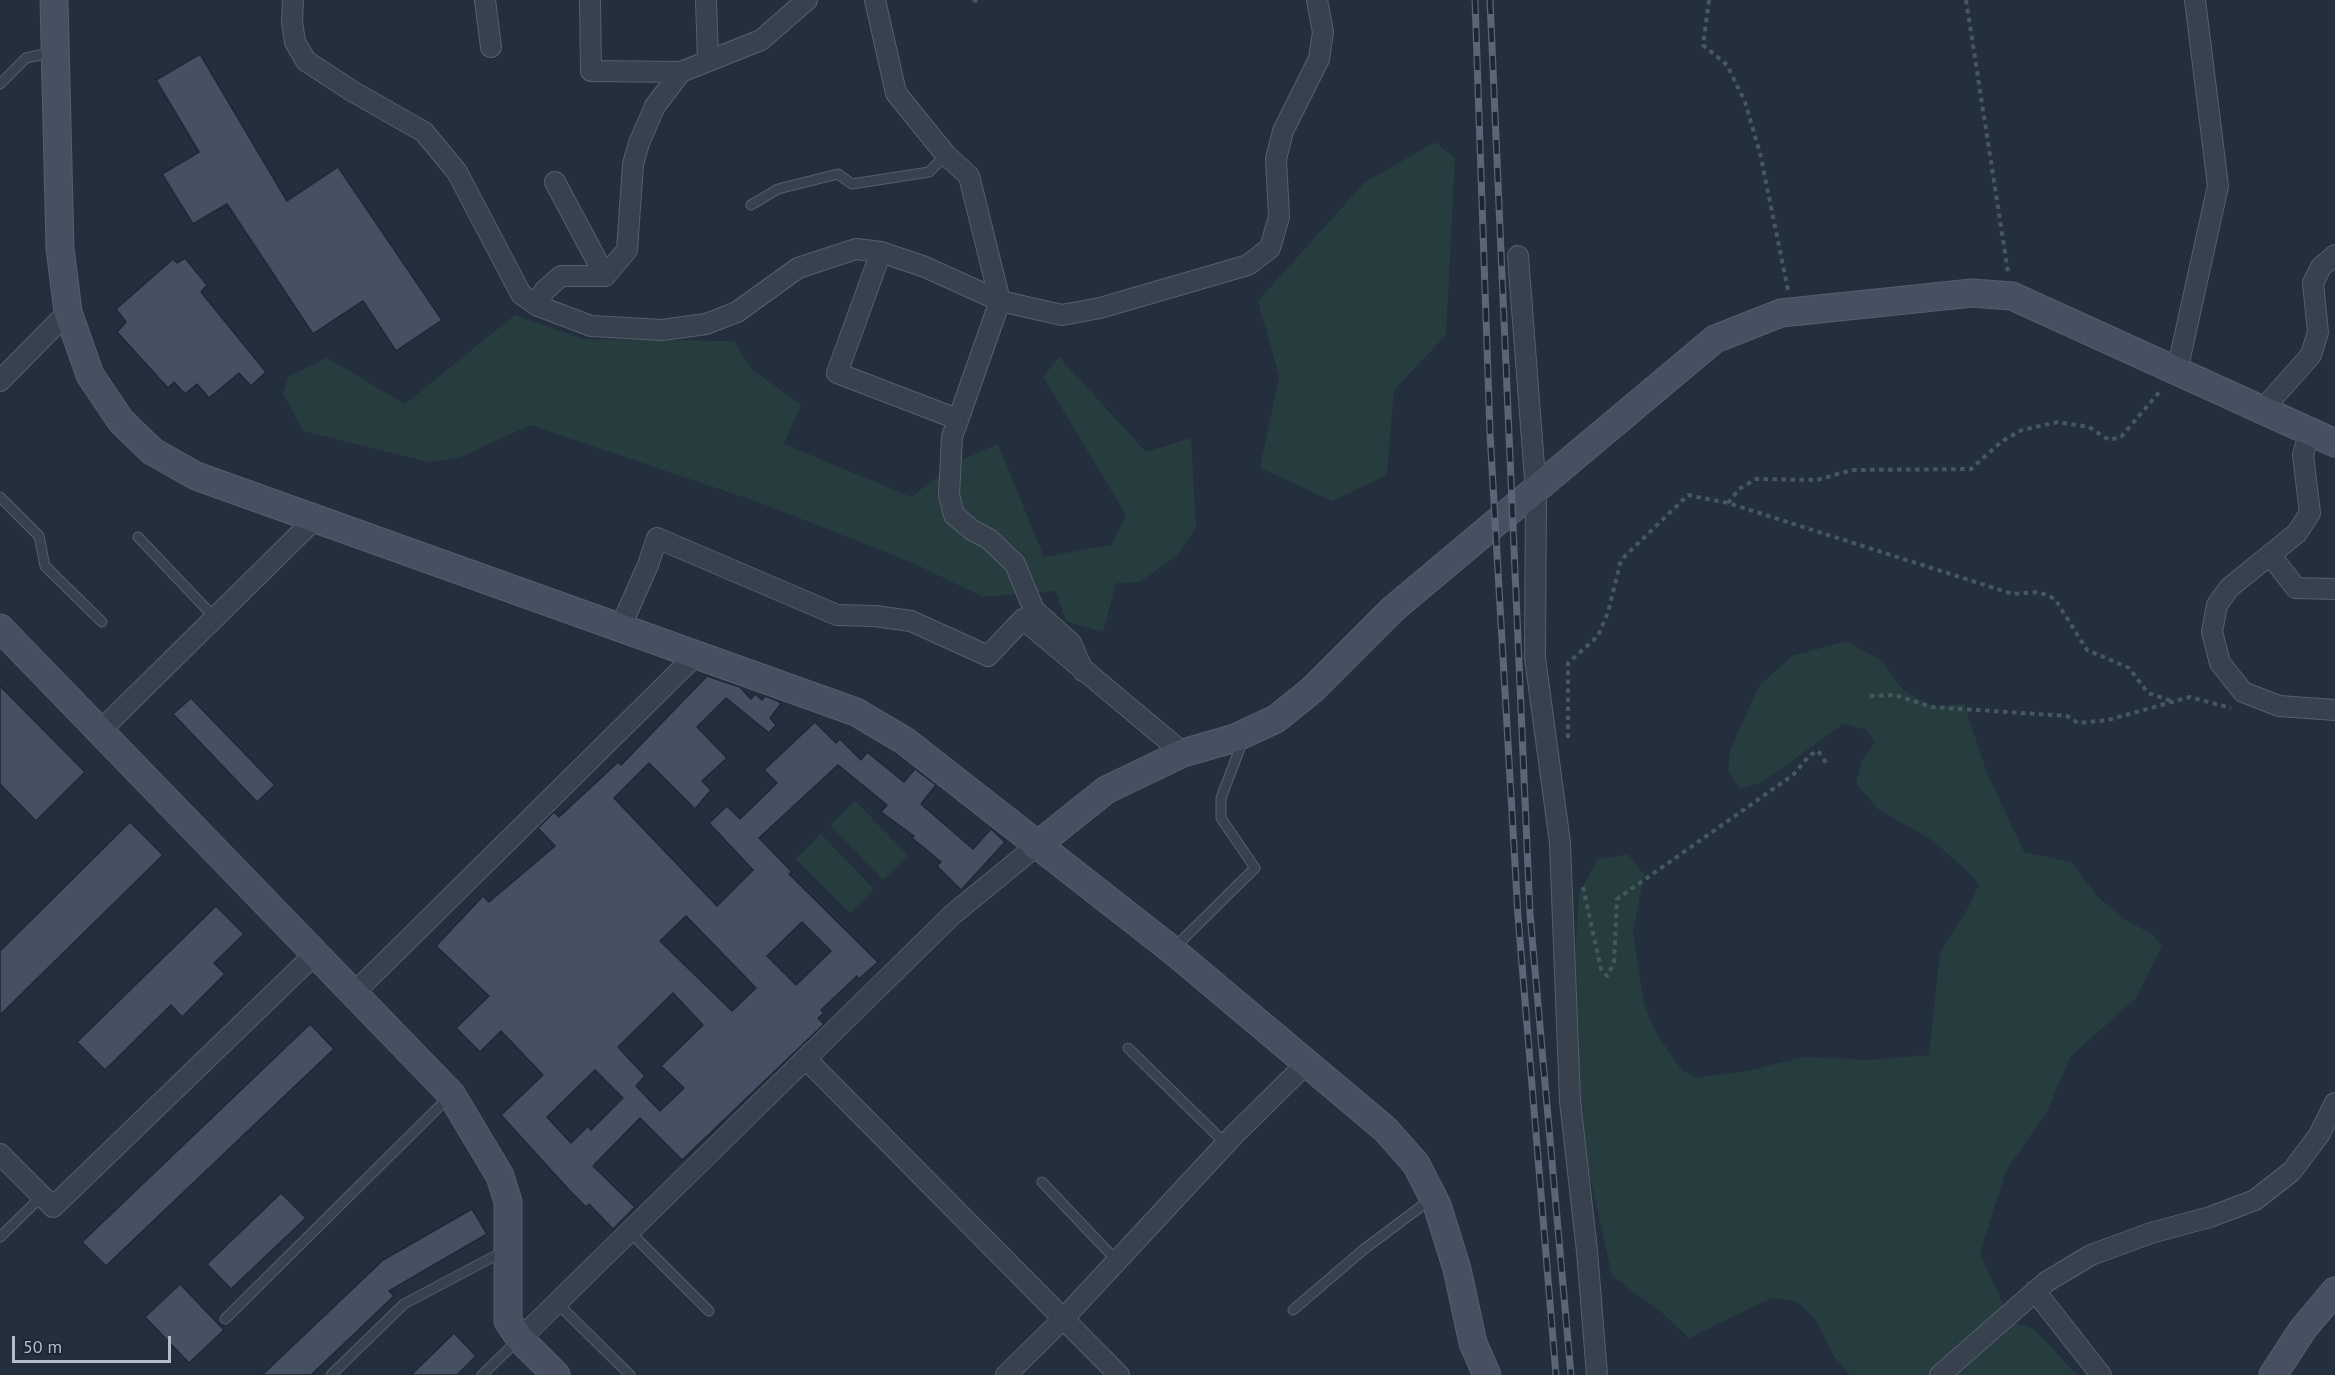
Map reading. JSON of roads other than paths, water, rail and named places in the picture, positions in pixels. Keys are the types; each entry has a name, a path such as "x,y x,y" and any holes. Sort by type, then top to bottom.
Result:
{"street":[{"path":"54,0 60,248 68,312 90,375 121,421 152,451 196,476 698,653 856,712 905,741 1036,846 1172,950 1385,1129 1416,1164 1433,1197 1457,1269 1473,1343 1487,1375"},
{"path":"293,0 292,22 295,42 306,61 352,92 424,132 457,172 521,294 538,306 591,326 662,330 706,324 737,312 798,268 856,249 880,252 925,267 1000,301 1062,315 1100,308 1248,265 1270,248 1279,216 1276,159 1283,131 1319,59 1323,32 1317,0"},
{"path":"485,0 491,47"},
{"path":"590,0 591,71 681,72 761,40 807,0"},
{"path":"706,0 708,60"},
{"path":"874,0 896,93 946,155 969,176 1000,301 952,437 949,495 954,515 972,530 988,539 1015,564 1034,610 1071,643 1083,671"},
{"path":"2177,371 2218,186 2195,0"},
{"path":"538,306 544,291 561,276 605,276 627,250 633,164 639,143 655,106 681,72"},
{"path":"555,182 605,276"},
{"path":"880,252 837,373 957,419"},
{"path":"2263,409 2311,355 2318,332 2313,283 2321,267 2335,255"},
{"path":"1518,256 1536,492 1535,658 1560,843 1570,1101 1587,1251 1597,1375"},
{"path":"520,1339 952,915 1106,790 1183,753 1235,738 1276,719 1312,690 1393,609 1536,492 1715,339 1781,313 1972,293 2012,296 2335,443"},
{"path":"0,381 68,312"},
{"path":"2310,431 2303,455 2310,513 2298,532 2229,588 2217,605 2212,632 2220,663 2244,692 2279,706 2335,710"},
{"path":"101,730 315,519"},
{"path":"621,626 648,565 657,537 837,615 875,616 911,621 988,656 1023,619 1183,753"},
{"path":"2271,556 2296,588 2335,590"},
{"path":"0,628 451,1094 500,1176 507,1202 508,1321 520,1339 556,1375"},
{"path":"354,993 698,653"},
{"path":"0,1154 53,1207 316,953"},
{"path":"806,1059 1119,1375"},
{"path":"1006,1375 1063,1319 1226,1144 1308,1062"},
{"path":"1940,1375 2035,1291 2091,1256 2151,1233 2210,1217 2255,1200 2292,1171 2319,1136 2335,1104"},
{"path":"2035,1291 2101,1375"},
{"path":"2273,1375 2303,1329 2335,1291"}],"lane":[{"path":"0,84 26,58 56,51"},
{"path":"751,205 778,189 838,174 852,184 929,172 946,155"},
{"path":"0,497 39,536 45,566 102,622"},
{"path":"138,537 215,618"},
{"path":"1172,950 1255,868 1221,818 1221,798 1240,748 1235,738"},
{"path":"1128,1048 1226,1144"},
{"path":"225,1319 451,1094"},
{"path":"1042,1182 1116,1260"},
{"path":"0,1237 42,1196"},
{"path":"1293,1310 1363,1250 1433,1197"},
{"path":"630,1232 709,1311"},
{"path":"332,1375 404,1304 509,1249"},
{"path":"557,1303 630,1375"},
{"path":"482,1375 520,1339"}],"railway":[{"path":"1475,0 1490,433 1518,916 1556,1375"},
{"path":"1490,0 1530,914 1571,1375"}]}
